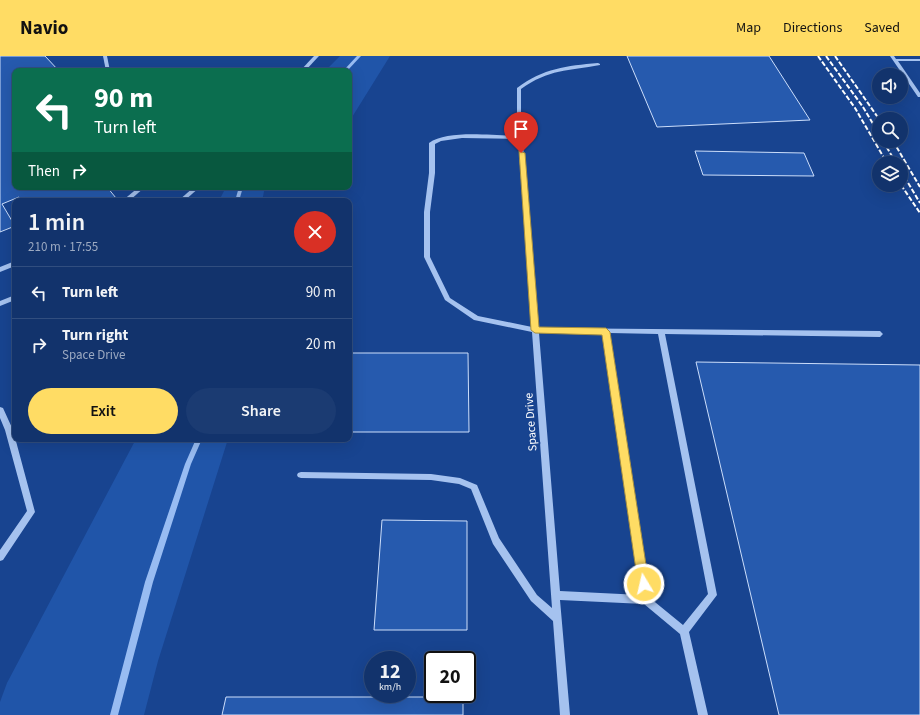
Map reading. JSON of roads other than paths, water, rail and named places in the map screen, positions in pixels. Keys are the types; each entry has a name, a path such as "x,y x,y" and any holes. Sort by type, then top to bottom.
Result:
{"street":[{"path":"105,56 107,68"},
{"path":"305,68 317,56"},
{"path":"894,58 920,60"},
{"path":"894,58 920,96"},
{"name":"Space Drive","path":"565,715 519,126 520,89 533,78 568,68 598,64"},
{"path":"520,138 456,137 437,139 432,143 432,173 427,212 427,257 448,300 476,318 535,330 880,334"},
{"path":"129,198 138,190"},
{"path":"184,198 194,190"},
{"path":"0,270 12,264"},
{"path":"0,304 12,298"},
{"path":"606,332 646,600"},
{"path":"661,332 713,594 684,631"},
{"path":"0,410 9,430 12,441"},
{"path":"0,557 31,512 12,442"},
{"path":"301,474 431,477 460,481 474,487 496,541 534,598 558,618"},
{"path":"556,595 646,600 684,631 703,715"}],"waterway":[{"path":"348,68 359,56"},
{"path":"238,198 240,190"},
{"path":"114,715 149,582 188,464 198,442"}],"railway":[{"path":"818,56 855,108 883,156"},
{"path":"826,56 863,107 872,122"},
{"path":"835,56 874,112"},
{"path":"887,148 892,156"},
{"path":"897,148 920,187"},
{"path":"908,183 920,203"},
{"path":"906,192 920,213"}]}
